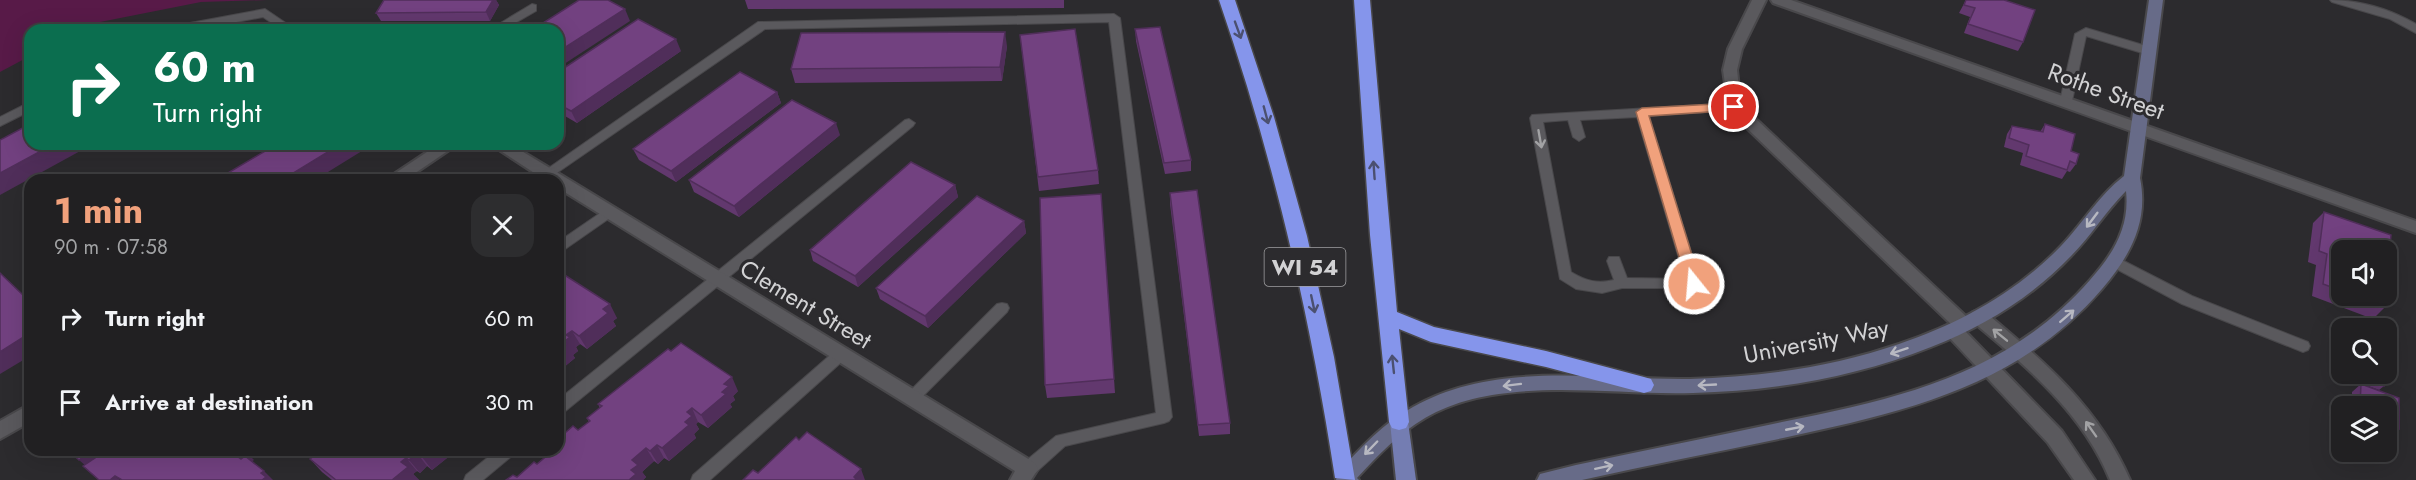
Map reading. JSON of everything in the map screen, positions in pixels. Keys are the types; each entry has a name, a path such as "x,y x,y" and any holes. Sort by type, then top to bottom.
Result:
{"highway":[{"name":"WI 54","path":"1227,0 1262,99 1293,217 1347,479"},
{"name":"WI 54","path":"1362,0 1387,316 1399,422"},
{"path":"1387,316 1431,334 1546,359 1644,385"}],"main road":[{"path":"1547,480 1891,406 1989,370 2021,352 2076,308 2114,261 2126,242 2135,219 2136,198 2132,178 2156,0"},
{"name":"University Way","path":"1347,479 1369,450 1399,422 1444,399 1501,386 1544,383 1730,384 1811,372 1891,354 1965,324 2010,299 2046,271 2067,250 2111,196 2132,178"},
{"name":"WI 54","path":"1399,422 1406,480"}],"street":[{"path":"1759,0 1735,49 1730,70 1734,107 1965,324 2021,352 2076,408 2103,446 2120,480"},
{"name":"Rothe Street","path":"1778,0 2416,227"},
{"path":"402,174 440,150"},
{"name":"Clement Street","path":"508,150 547,174"},
{"name":"Clement Street","path":"564,184 912,398 1024,474"},
{"path":"1965,324 1989,370 2055,437 2085,480"},
{"path":"0,431 24,416"}],"lane":[{"path":"2336,0 2394,16 2416,28"},
{"path":"505,24 532,8"},
{"path":"206,24 265,13 281,24"},
{"path":"559,174 762,26 1114,18 1164,417 1061,441 1024,474"},
{"path":"2066,101 2081,34 2086,32 2149,51"},
{"path":"1642,112 1694,284 1622,283 1602,288 1581,285 1565,275 1536,118 1642,112 1734,107"},
{"path":"0,122 24,109"},
{"path":"1573,116 1579,137"},
{"path":"564,404 909,123"},
{"path":"564,245 609,212"},
{"path":"1614,261 1622,283"},
{"path":"2114,261 2187,300 2302,346"},
{"path":"912,398 1002,308"},
{"path":"699,480 841,354"},
{"path":"472,480 501,456"}],"shaded area":[{"path":"0,0 267,0 201,2 93,24 24,24 24,59 0,72"}],"building":[{"path":"384,0 493,0 486,12 376,13"},
{"path":"579,0 608,0 625,9 564,48 564,24 541,24"},
{"path":"1966,0 2004,0 2035,10 2023,42 1968,24 1975,8 1964,5"},
{"path":"638,19 676,39 571,111 564,107 564,68"},
{"path":"1160,27 1191,160 1164,163 1135,29"},
{"path":"1075,29 1098,170 1038,177 1020,35"},
{"path":"1005,32 1000,67 791,69 801,33"},
{"path":"740,72 777,92 671,171 633,149"},
{"path":"792,100 836,123 734,206 689,180"},
{"path":"2045,124 2075,134 2071,151 2079,154 2076,164 2070,161 2067,170 2026,156 2029,145 2009,138 2012,126 2043,132"},
{"path":"24,127 24,150 43,150 0,173 0,140"},
{"path":"267,150 331,150 292,174 226,174"},
{"path":"911,162 955,185 855,276 810,250"},
{"path":"1197,190 1230,423 1198,425 1170,193"},
{"path":"1101,194 1114,379 1045,385 1040,198"},
{"path":"977,196 1024,221 925,316 876,288"},
{"path":"2324,212 2391,235 2391,240 2331,240 2331,287 2323,284 2327,254 2319,251"},
{"path":"0,273 22,294 24,293 24,337 0,352"},
{"path":"564,275 610,304 603,309 608,313 579,336 572,331 566,335 570,337 564,342"},
{"path":"681,343 732,377 724,384 729,386 722,392 726,394 701,415 692,408 687,412 692,416 685,422 689,425 662,448 657,445 650,451 646,448 632,460 638,465 631,470 636,474 629,480 506,480 513,475 517,477 534,462 537,464 546,456 564,456 564,434 573,426 578,430 590,421 587,418 602,406 598,404 668,349 671,351"},
{"path":"2361,384 2394,396 2360,396"},
{"path":"2397,397 2399,398 2399,429 2397,428"},
{"path":"807,432 861,469 854,477 857,480 743,480 753,470 758,473 796,437 799,440"},
{"path":"98,456 237,456 241,459 245,456 264,471 261,473 266,477 262,480 122,480 115,476 110,480 99,480 83,466"},
{"path":"314,456 414,456 401,462 408,467 392,480 336,480 310,459"}],"route":[{"path":"1694,284 1642,112 1734,107"}]}
